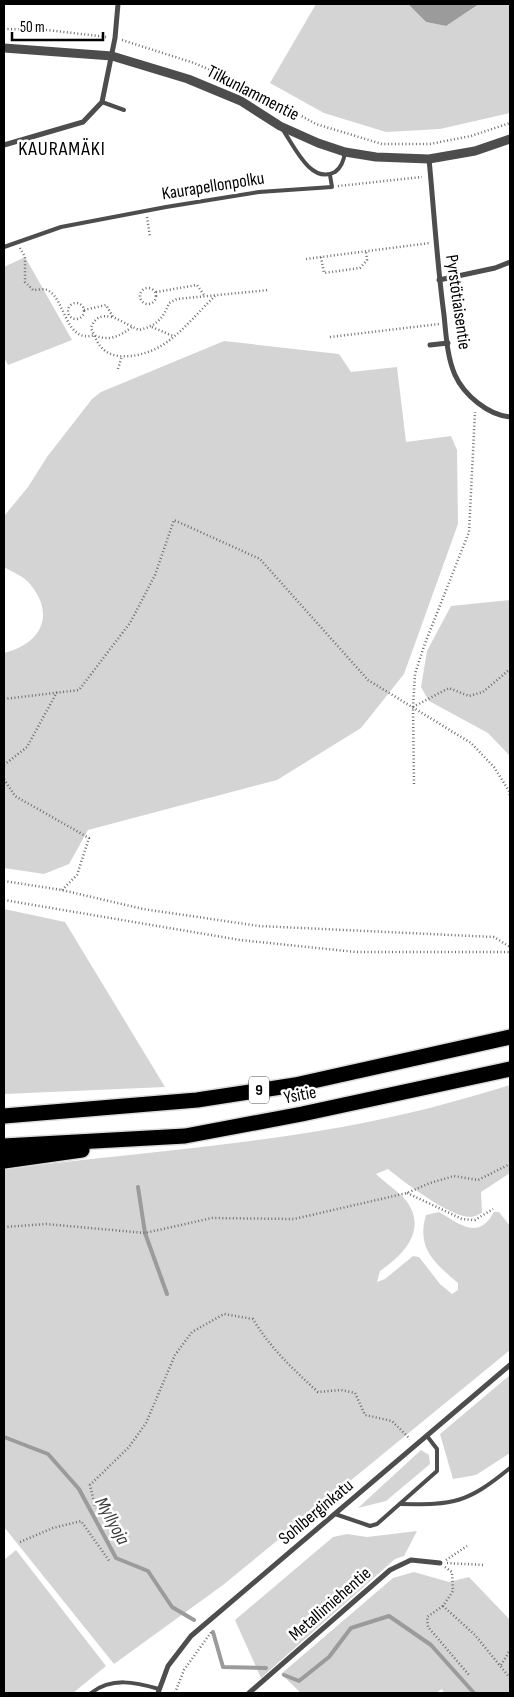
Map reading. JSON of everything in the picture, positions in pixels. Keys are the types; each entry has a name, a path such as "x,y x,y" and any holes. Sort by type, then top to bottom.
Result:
{"highway":[{"name":"Ysitie","path":"4,1116 100,1110 217,1097 295,1084 510,1037"},
{"name":"Ysitie","path":"4,1146 185,1136 302,1114 510,1069"},
{"path":"4,1161 185,1136"}],"street":[{"path":"4,145 83,122 102,102 112,56 118,4"},
{"name":"Tilkunlammentie","path":"4,48 112,56 197,83 241,101 280,126 318,143 345,152 376,157 429,159 475,151 510,139"},
{"name":"Pyrstötiaisentie","path":"429,159 439,280 455,376 475,402 503,416 510,417"},
{"path":"439,280 495,268 510,262"},
{"path":"430,345 448,343"},
{"name":"Sohlberginkatu","path":"158,1691 168,1666 191,1636 510,1365"},
{"name":"Metallimiehentie","path":"249,1693 388,1572 411,1560 440,1563"}],"lane":[{"path":"102,102 124,110"},
{"path":"280,126 307,166 319,174 330,174 339,170 344,161 345,152"},
{"path":"330,174 332,187"},
{"name":"Kaurapellonpolku","path":"4,247 61,227 146,211 259,192 332,187"},
{"path":"335,1514 370,1526 377,1524 437,1471 438,1449 427,1436"},
{"path":"400,1504 442,1505 468,1498 510,1468"},
{"path":"91,1693 98,1688 124,1682 158,1691"}],"path":[{"path":"430,144 471,136 510,123"},
{"path":"332,187 431,176"},
{"path":"146,211 150,237"},
{"path":"18,242 25,257 25,282 33,290 47,289 52,293 67,322 77,332 88,337 94,335 102,339 112,338 132,327"},
{"path":"306,259 436,242"},
{"path":"321,257 324,273 360,268 367,260 366,251"},
{"path":"156,292 197,285 205,295"},
{"path":"152,288 156,292 156,298 152,304 144,303 141,299 140,294 144,289 152,288"},
{"path":"216,295 173,336 162,345 148,352 122,356 103,350 91,328 94,320 101,316 113,317 139,330 152,327 165,315 169,303 176,299 205,295 269,290"},
{"path":"76,303 82,305 84,310 81,318 76,320 70,317 67,312 71,304 76,303"},
{"path":"84,310 106,305 113,317"},
{"path":"330,337 445,323"},
{"path":"152,327 173,336"},
{"path":"118,369 122,356"},
{"path":"414,784 413,707 416,674 424,646 469,532 475,402"},
{"path":"4,699 79,690 130,623 155,575 174,520 260,559 368,680 472,743 494,767 510,797"},
{"path":"413,707 449,688 469,696 483,692 510,669"},
{"path":"4,765 27,747 57,692"},
{"path":"4,780 15,796 89,838 77,875 62,890"},
{"path":"4,881 62,890 143,909 259,926 494,937 510,947"},
{"path":"4,900 240,940 356,952 510,952"},
{"path":"4,1227 46,1224 145,1233 212,1218 294,1220 408,1194 430,1183 454,1176 478,1180 510,1164"},
{"path":"408,1194 462,1219 475,1220 493,1209"},
{"path":"121,1534 95,1506 90,1485 129,1447 146,1423 175,1355 192,1332 224,1314 253,1319 265,1339 284,1361 318,1392 341,1390 355,1393 365,1415 392,1421 416,1446"},
{"path":"20,1542 53,1528 81,1521 110,1562"},
{"path":"440,1563 467,1546"},
{"path":"440,1563 483,1565"},
{"path":"440,1563 452,1572 453,1591 443,1606 427,1617 428,1627 469,1676"},
{"path":"443,1606 475,1635 510,1678"},
{"path":"175,1693 184,1670 215,1626"},
{"path":"501,1665 510,1650"}],"shaded area":[{"path":"316,4 408,4 426,22 446,26 479,4 510,4 510,113 440,129 386,132 324,113 270,83"},
{"path":"408,4 479,4 446,26 426,22"},
{"path":"25,257 72,340 8,365 4,357 4,267"},
{"path":"224,341 339,354 351,372 397,367 406,442 451,436 457,450 458,524 404,674 361,728 277,780 88,830 69,864 44,874 4,868 4,653 17,649 27,643 41,627 43,617 38,595 30,584 21,576 4,567 5,515 28,487 47,457 92,399 101,392"},
{"path":"510,600 510,756 488,733 429,701 421,687 427,651 451,606"},
{"path":"4,909 65,922 165,1087 4,1094"},
{"path":"510,1085 510,1173 481,1192 482,1213 472,1217 462,1216 440,1206 388,1169 376,1174 403,1197 411,1208 414,1219 411,1239 398,1256 380,1271 377,1282 385,1279 413,1256 419,1257 440,1284 452,1294 458,1290 458,1283 435,1262 426,1246 424,1227 426,1215 439,1212 461,1225 475,1228 482,1226 488,1221 494,1212 499,1212 510,1226 510,1350 223,1585 114,1664 4,1527 4,1169 300,1134 384,1119 427,1109"},
{"path":"510,1375 510,1453 476,1475 453,1479 440,1434"},
{"path":"421,1450 429,1455 430,1464 386,1501 358,1508"},
{"path":"417,1531 404,1556 395,1559 261,1678 235,1620 333,1537 347,1534 367,1537"},
{"path":"16,1550 106,1666 73,1693 4,1693 4,1560"},
{"path":"414,1572 449,1582 469,1577 510,1620 510,1693 444,1693 442,1689 436,1693 301,1693 281,1674 393,1578"}],"waterway":[{"path":"138,1187 145,1233 167,1294"},
{"name":"Myllyoja","path":"4,1437 48,1454 79,1489 116,1558 148,1571 172,1607 194,1620"},
{"name":"Myllyoja","path":"284,1675 299,1681 329,1657 351,1628 389,1616 431,1645 474,1693"},
{"name":"Myllyoja","path":"213,1632 223,1667 266,1668"}],"district":[{"name":"KAURAMÄKI","path":"62,149"}]}
